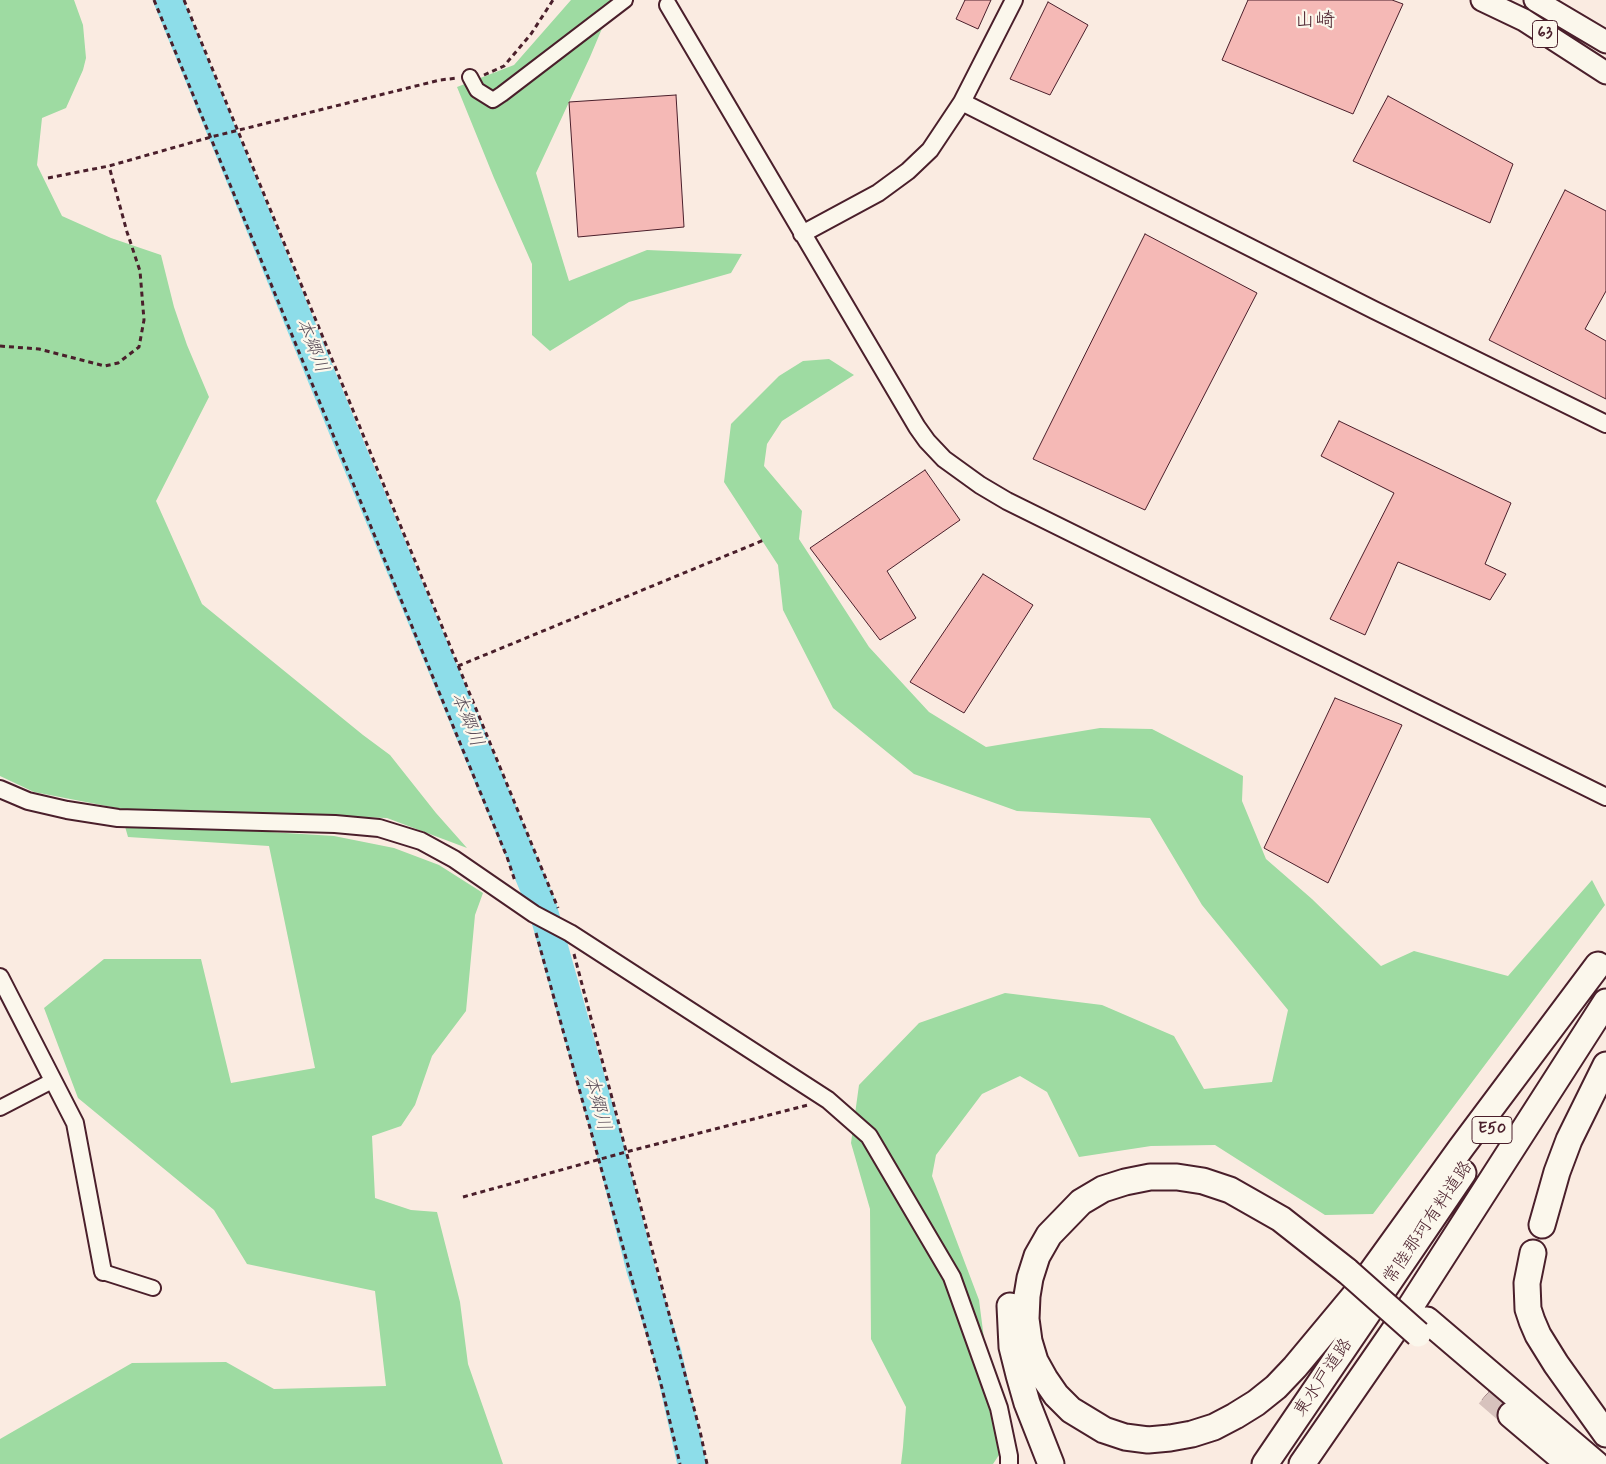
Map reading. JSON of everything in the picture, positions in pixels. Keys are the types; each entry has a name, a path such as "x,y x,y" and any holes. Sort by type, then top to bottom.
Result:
{"highway":[{"path":"1352,1265 1230,1190 1203,1181 1177,1177 1150,1177 1125,1182 1103,1190 1081,1202 1049,1235 1037,1256 1030,1278 1026,1319 1030,1341 1036,1361 1056,1395 1071,1410 1104,1430 1125,1437 1148,1440 1192,1434 1214,1427 1256,1403 1276,1387 1295,1367 1355,1294 1460,1148 1602,959"},
{"name":"常陸那珂有料道路","path":"1382,1292 1479,1151 1602,959"},
{"name":"常陸那珂有料道路","path":"1417,1322 1606,1002"},
{"path":"1542,1225 1557,1172 1569,1140 1606,1065"},
{"path":"1051,1464 1027,1403 1012,1347 1010,1301 1018,1262 1029,1241 1059,1201 1080,1186 1102,1173 1126,1165 1178,1162 1206,1167 1236,1177 1270,1194 1292,1208 1352,1265 1417,1322 1596,1464"},
{"path":"1533,1253 1527,1283 1528,1309 1532,1321 1551,1356 1606,1434"},
{"name":"東水戸道路","path":"1265,1464 1382,1292"},
{"path":"1417,1322 1487,1394"},
{"name":"東水戸道路","path":"1302,1464 1417,1322"},
{"path":"1510,1415 1569,1464"}],"main road":[{"name":"63","path":"1482,0 1524,20 1606,73"},
{"name":"63","path":"1536,0 1606,42"}],"street":[{"path":"470,77 477,90 493,100 625,0"},
{"path":"802,234 878,193 908,171 930,150 962,102 1014,0"},
{"path":"666,2 917,427 944,459 980,485 1007,501 1606,796"},
{"path":"962,102 1374,310 1606,424"},
{"path":"0,789 28,801 67,810 118,818 325,824 379,828 421,841 446,854 529,910 566,931 828,1100 869,1136 952,1277 998,1408 1009,1456 1009,1464"},
{"path":"0,978 75,1123 103,1272 153,1288"},
{"path":"0,1108 52,1081"}],"path":[{"path":"154,0 529,910 662,1388 680,1464"},
{"path":"184,0 566,931 707,1464"},
{"path":"48,178 109,166 211,137 440,80 486,75 504,66 531,34 553,0"},
{"path":"0,346 38,349 105,366 118,363 139,347 144,320 140,271 126,232 109,166"},
{"path":"458,666 764,540"},
{"path":"463,1197 626,1152 828,1100"}],"green space":[{"path":"0,0 74,0 83,25 86,58 83,70 66,108 42,118 37,165 62,216 111,238 161,255 174,307 187,345 209,397 156,501 202,604 390,755 436,813 467,848 387,818 122,809 34,792 0,776"},
{"path":"571,0 614,0 590,57 536,173 569,281 647,250 742,254 731,273 629,302 550,351 532,335 532,264 457,87 514,65"},
{"path":"829,359 854,375 782,421 767,444 764,466 802,511 799,539 869,647 929,712 986,747 1100,728 1152,729 1243,776 1242,801 1266,859 1312,899 1381,966 1414,951 1508,976 1592,880 1605,905 1373,1214 1325,1215 1215,1145 1151,1146 1079,1157 1047,1092 1020,1076 982,1094 936,1155 932,1176 979,1300 999,1455 993,1464 901,1464 906,1407 871,1339 870,1209 851,1143 859,1085 919,1023 1005,993 1102,1005 1174,1036 1204,1089 1272,1082 1288,1010 1202,905 1150,818 1017,811 914,774 833,708 783,610 778,565 724,482 731,424 779,376 803,361"},
{"path":"124,823 334,836 394,848 439,865 483,893 475,915 466,1011 432,1056 415,1105 401,1126 372,1136 375,1198 411,1210 437,1212 460,1302 468,1364 503,1464 0,1464 0,1439 132,1363 226,1362 274,1389 386,1386 375,1291 247,1264 214,1210 78,1098 44,1008 104,959 201,959 231,1083 315,1068 269,846 128,837"}],"building":[{"path":"965,0 991,0 978,29 956,19"},
{"path":"1248,0 1392,0 1403,4 1353,114 1222,60"},
{"path":"1048,2 1088,25 1050,95 1010,79"},
{"path":"676,95 684,227 578,237 569,102"},
{"path":"1388,96 1513,164 1490,223 1353,161"},
{"path":"1565,190 1606,211 1606,291 1585,329 1606,341 1606,399 1489,340"},
{"path":"1145,234 1257,293 1145,510 1033,459"},
{"path":"1339,421 1511,503 1485,564 1506,574 1490,600 1398,562 1365,635 1330,619 1394,493 1321,456"},
{"path":"925,470 960,520 887,571 916,618 880,640 810,548"},
{"path":"983,574 1033,605 964,713 910,682"},
{"path":"1335,698 1402,725 1328,883 1264,848"},
{"path":"1489,1392 1503,1404 1497,1413 1482,1400"}],"waterway":[{"name":"本郷川","path":"168,0 352,451 542,906 609,1145 641,1270 667,1353 692,1464"}],"tunnel":[{"path":"1487,1394 1511,1415"}],"district":[{"name":"山崎","path":"1315,22"}]}
